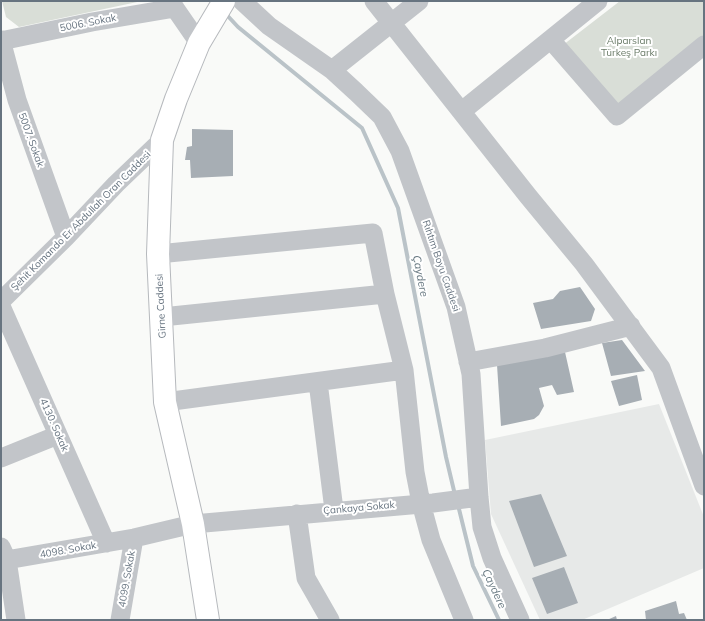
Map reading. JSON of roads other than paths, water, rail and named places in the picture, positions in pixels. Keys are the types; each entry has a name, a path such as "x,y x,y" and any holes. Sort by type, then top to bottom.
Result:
{"main road":[{"name":"Girne Caddesi","path":"208,620 193,524 165,402 158,254 162,140 176,98 202,37 224,1"}],"street":[{"name":"Rıhtım Boyu Caddesi","path":"242,1 269,26 332,70 382,117 400,151 456,308 471,374 472,498 492,558 520,620"},
{"path":"374,1 528,196 584,264 661,368 704,486"},
{"path":"462,111 598,1"},
{"path":"332,70 417,2"},
{"path":"173,5 202,37"},
{"name":"5006. Sokak","path":"1,41 173,5"},
{"path":"551,40 617,116 704,45"},
{"name":"5007. Sokak","path":"1,41 17,100 66,238"},
{"name":"Şehit Komando Er Abdullah Oran Caddesi","path":"1,301 66,238 116,184 162,140"},
{"path":"158,254 373,233 385,294 404,370 414,472 427,503 431,540 464,620"},
{"path":"162,317 385,294"},
{"name":"4130. Sokak","path":"1,306 106,543"},
{"path":"468,362 545,348 630,326"},
{"path":"165,402 404,370"},
{"path":"318,382 334,510"},
{"path":"1,458 58,435"},
{"name":"Çankaya Sokak","path":"193,524 472,498"},
{"path":"297,514 306,578 330,620"},
{"name":"4098. Sokak","path":"3,556 106,543 193,524"},
{"name":"4099. Sokak","path":"120,620 134,538"},
{"path":"3,556 16,620"}],"waterway":[{"name":"Çaydere","path":"225,13 238,27 362,128 398,208 446,457 455,495"},
{"name":"Çaydere","path":"458,505 473,566 499,620"}],"park label":[{"name":"Alparslan Türkeş Parkı","path":"629,46"}]}
